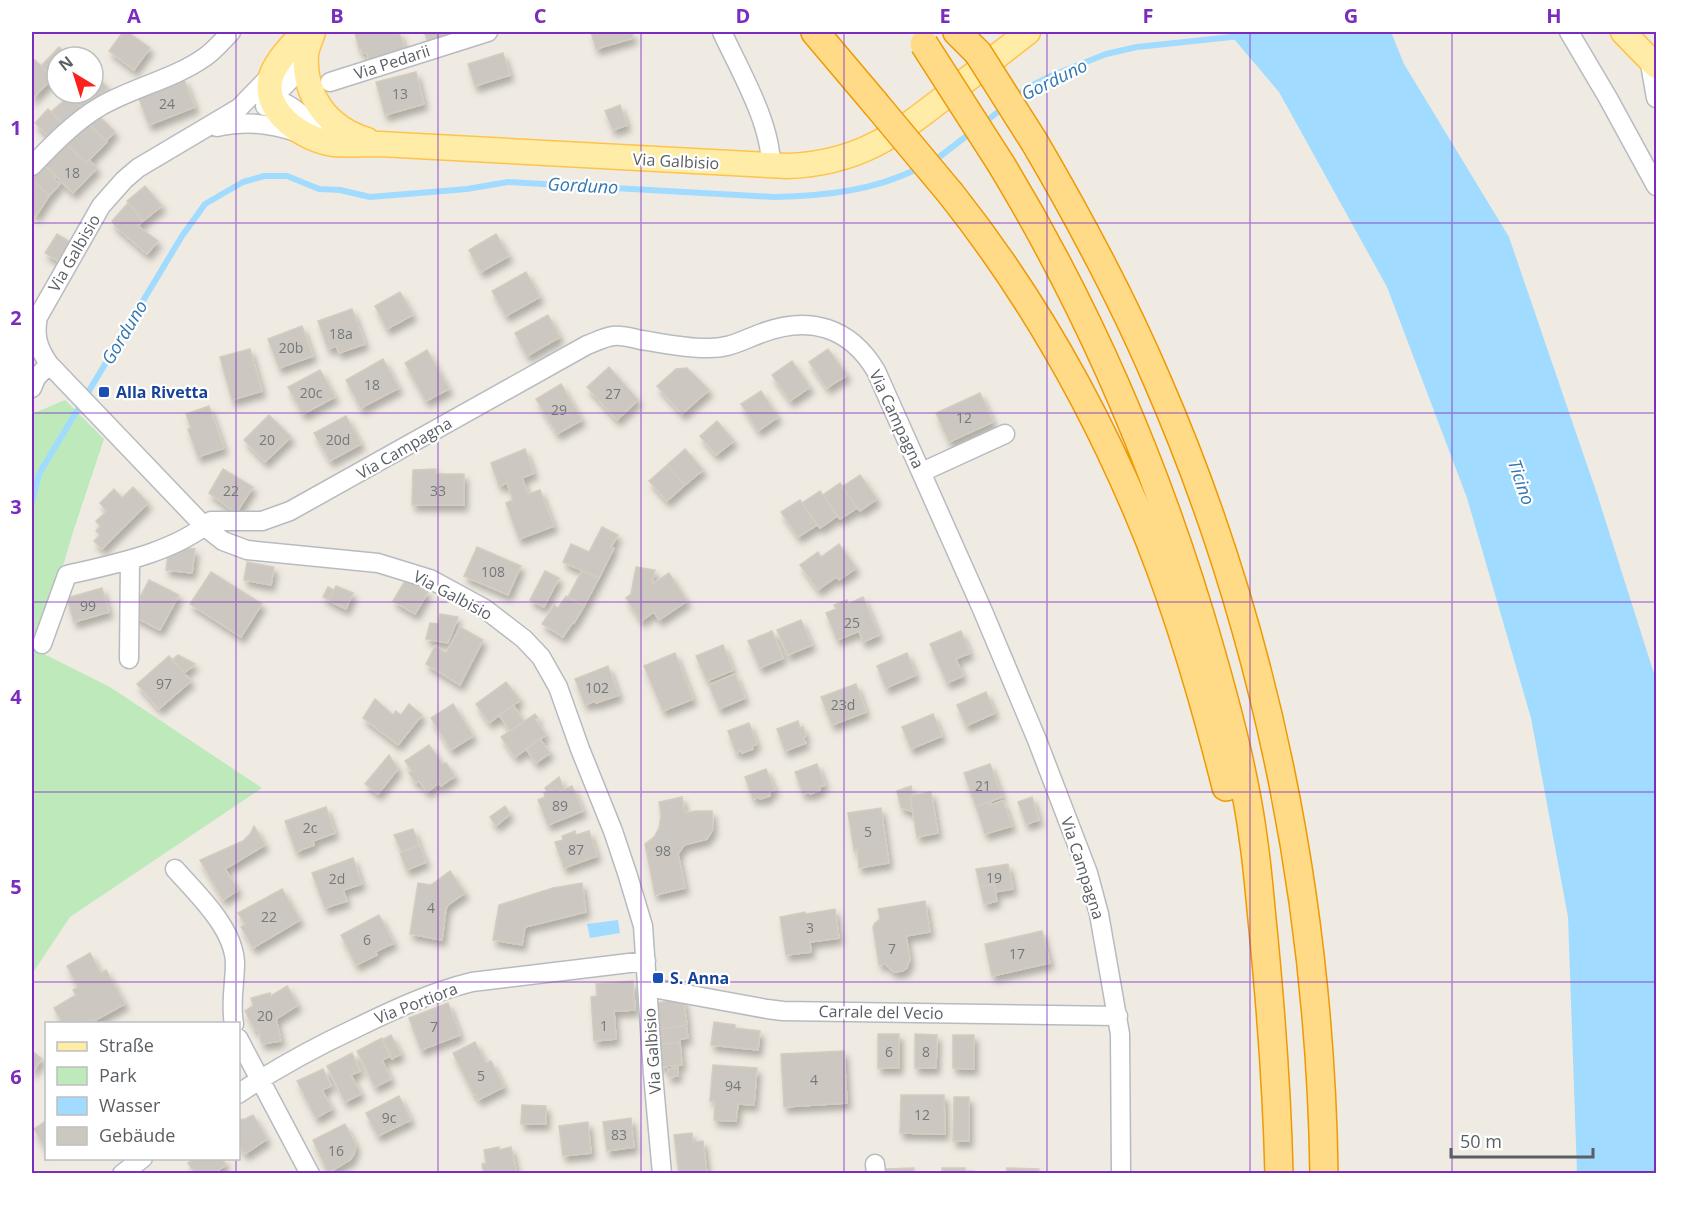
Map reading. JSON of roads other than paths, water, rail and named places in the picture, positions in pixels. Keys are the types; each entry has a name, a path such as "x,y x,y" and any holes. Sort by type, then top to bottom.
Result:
{"highway":[{"path":"815,32 951,194 992,250 1064,363 1101,431 1140,516 1173,606 1203,701 1235,821 1265,952"},
{"path":"957,32 975,42 1035,143 1105,269 1158,381 1216,535 1252,652 1284,785 1310,942 1321,1068 1324,1173"},
{"path":"919,38 1001,164 1055,260 1098,347 1146,458 1189,579 1217,673 1242,778 1254,844 1275,1064 1279,1173"}],"main road":[{"path":"1623,32 1653,62"},
{"name":"Via Galbisio","path":"272,100 279,113 307,136 335,144 380,144 800,166 826,161 882,142 921,116 1020,34"},
{"path":"272,100 270,84 272,74 307,39"},
{"path":"307,39 308,80 316,103 332,122 355,136 380,144"}],"street":[{"path":"32,166 99,107 118,96 190,66 207,55 231,32"},
{"name":"Via Pedarii","path":"330,82 488,32"},
{"path":"722,32 763,121 769,140 771,166"},
{"path":"1569,32 1656,186"},
{"path":"272,100 289,81 307,39"},
{"path":"1653,62 1656,98"},
{"path":"236,116 272,74"},
{"path":"236,116 252,102 272,100 288,104 314,124 355,136"},
{"path":"236,116 307,136"},
{"name":"Via Galbisio","path":"236,116 198,132 138,168 101,206 38,317 36,326 38,345 52,367 102,420 204,526 223,541 247,550 378,563 430,579 485,609 524,639 541,657 549,669 612,831 640,915 646,961 663,1173"},
{"name":"Via Campagna","path":"42,644 67,575 157,551 211,521 262,521 290,511 587,345 612,336 623,336 703,348 719,348 729,347 759,334 792,325 806,324 836,332 848,339 868,358 876,371 1037,740 1075,836 1099,914 1118,1016 1120,1173"},
{"path":"32,388 36,378 52,367"},
{"path":"922,472 1005,434"},
{"path":"129,659 130,560"},
{"path":"175,869 210,909 232,945 235,966 232,996 234,1022"},
{"name":"Via Portiora","path":"240,1093 302,1054 420,999 449,988 472,982 646,961"},
{"name":"Carrale del Vecio","path":"647,987 783,1011 1118,1016"},
{"path":"240,1041 310,1173"},
{"path":"122,1173 140,1160"}],"water":[{"name":"Ticino","path":"1228,32 1391,32 1404,64 1509,237 1598,497 1656,680 1656,1173 1577,1173 1568,917 1531,718 1467,498 1387,287 1279,92"},
{"path":"618,920 620,933 590,938 587,924"}],"waterway":[{"name":"Gorduno","path":"1014,98 1027,88 1053,75 1106,54 1137,47 1241,36"},
{"name":"Gorduno","path":"984,123 1004,107"},
{"name":"Gorduno","path":"934,161 973,131"},
{"name":"Gorduno","path":"32,502 39,474 182,236 205,204 243,182 264,176 287,176 319,189 340,190 370,197 467,189 508,182 774,197 848,191 884,182 919,168"}],"place":[{"name":"Alla Rivetta","path":"104,392"},
{"name":"S. Anna","path":"658,978"}]}
